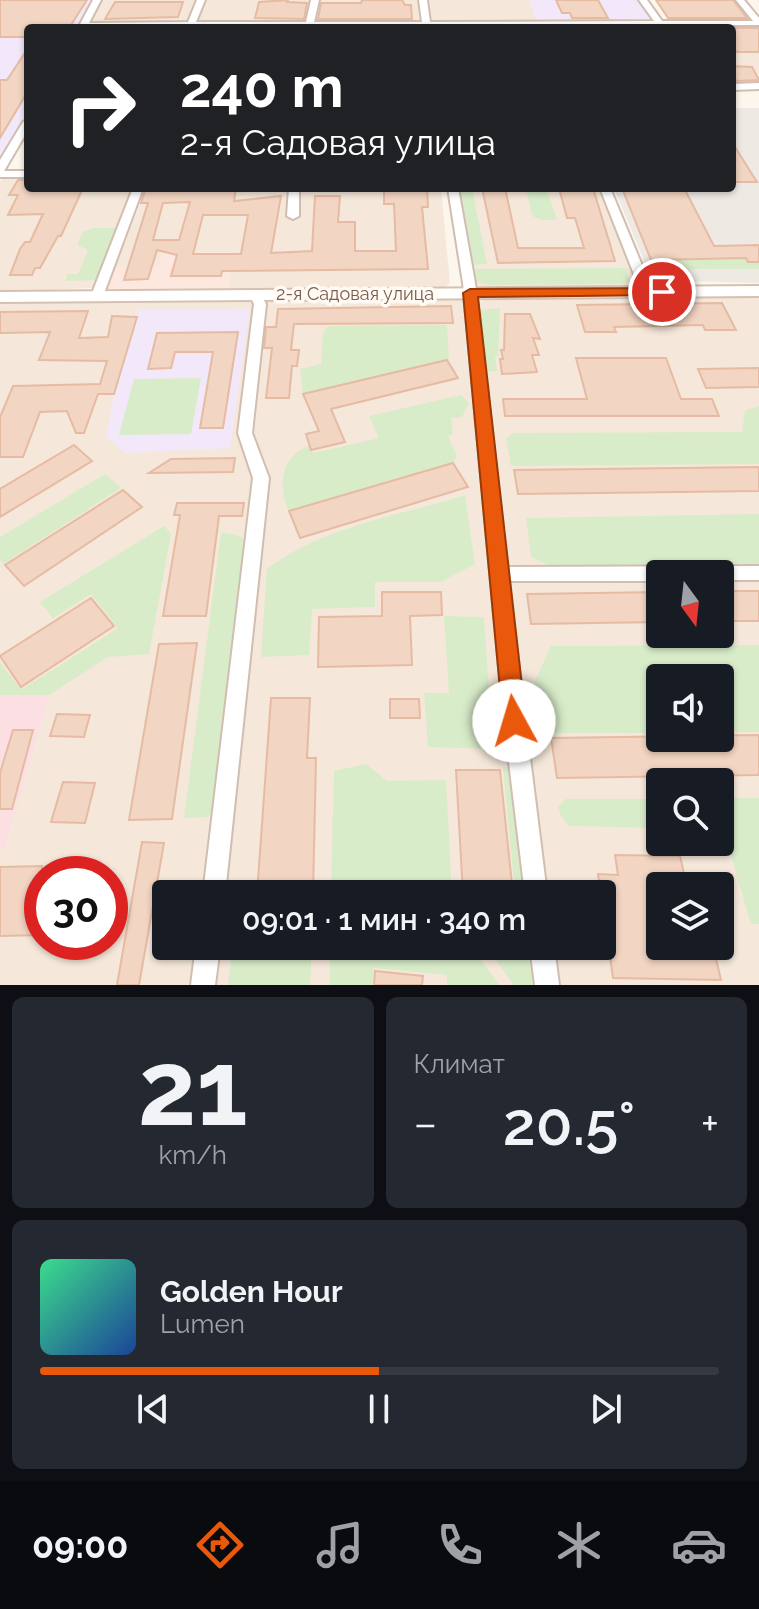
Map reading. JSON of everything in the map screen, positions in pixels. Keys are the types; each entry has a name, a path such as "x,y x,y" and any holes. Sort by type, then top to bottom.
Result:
{"street":[{"path":"85,24 97,0"},
{"path":"192,24 201,0"},
{"path":"309,24 315,0"},
{"path":"423,0 427,24"},
{"path":"643,0 659,23"},
{"path":"740,0 759,23"},
{"path":"620,24 759,23"},
{"path":"736,87 759,86"},
{"path":"24,129 0,172 24,174"},
{"path":"97,296 137,192"},
{"path":"293,216 294,192"},
{"path":"454,192 470,293 534,880"},
{"path":"607,192 647,292"},
{"name":"2-я Садовая улица","path":"0,297 759,291"},
{"path":"216,880 261,478 245,433 260,304 255,294"},
{"path":"499,574 759,573"},
{"path":"203,985 206,960"},
{"path":"544,960 547,985"}],"shaded area":[{"path":"0,0 94,0 80,24 24,24 24,119 0,158"},
{"path":"101,0 198,0 188,23 90,23"},
{"path":"204,0 311,0 307,20 301,23 197,23"},
{"path":"318,0 421,0 423,20 419,23 315,22"},
{"path":"427,0 529,0 537,21 430,21"},
{"path":"529,0 640,0 652,19 537,21"},
{"path":"736,24 759,24 759,85 736,83"},
{"path":"736,108 759,108 759,283 652,280 616,192 736,192"},
{"path":"24,176 24,192 133,192 99,284 92,288 0,292 0,181 6,177"},
{"path":"178,192 441,192 450,283 443,289 227,290 234,252 159,266 115,267 140,204 175,203"},
{"path":"457,192 603,192 637,280 629,286 485,287 473,282"},
{"path":"163,252 235,252 227,290 107,289 115,267 159,266"},
{"path":"759,293 759,985 559,985 555,960 616,960 616,880 544,880 520,714 477,304 486,299"},
{"path":"459,297 464,301 527,880 152,880 152,960 538,960 541,985 0,985 0,300"},
{"path":"250,309 230,448 125,453 106,436 114,394 139,310"},
{"path":"0,695 49,695 4,849 0,849"}],"green space":[{"path":"460,192 473,192 487,264 471,265"},
{"path":"527,192 547,192 557,220 532,216"},
{"path":"93,228 120,228 99,280 66,281 67,274 78,274 88,250 77,245 83,232"},
{"path":"746,258 748,262 759,262 759,269 660,269 651,260"},
{"path":"626,268 629,281 620,284 489,285 475,281 473,269"},
{"path":"500,308 498,356 495,357 497,371 483,372 478,310"},
{"path":"447,325 447,360 303,394 300,369 321,364 323,333 328,326"},
{"path":"201,378 191,434 119,435 134,379"},
{"path":"461,395 469,403 462,417 451,418 453,434 448,436 457,456 453,463 289,511 283,492 284,473 287,464 300,450 309,446 313,453 379,438 369,416"},
{"path":"759,406 759,464 511,466 506,438 514,433 742,432 745,411"},
{"path":"105,474 121,488 3,564 0,560 0,537"},
{"path":"465,495 475,564 441,582 375,582 375,607 312,609 309,655 261,657 267,569 289,554 337,532"},
{"path":"759,514 759,564 734,564 734,560 646,560 646,566 552,567 531,557 526,518"},
{"path":"164,526 171,534 149,654 108,657 49,695 0,695 0,662 21,690 118,628 91,594 53,618 40,602"},
{"path":"221,532 240,536 246,541 215,812 206,817 184,818"},
{"path":"444,616 484,617 493,749 428,747 424,693 449,693"},
{"path":"734,645 759,645 759,732 734,732 734,664 646,664 646,733 548,733 534,683 551,646 734,648"},
{"path":"366,764 387,781 446,780 451,880 331,880 334,771"},
{"path":"503,767 514,768 527,880 514,880"},
{"path":"734,798 759,798 759,924 751,924 731,856 734,856"},
{"path":"566,799 646,799 646,828 569,826 558,807"},
{"path":"231,960 311,960 310,985 228,985"},
{"path":"330,960 481,960 499,985 447,985 447,975 374,968 372,985 330,985"},
{"path":"495,960 538,960 541,985 514,985"}],"building":[{"path":"0,0 87,0 72,24 24,24 24,37 0,37"},
{"path":"288,0 307,3 304,19 255,18 259,2"},
{"path":"362,0 402,0 405,5 411,5 412,19 318,19 321,3 361,3"},
{"path":"556,0 598,0 608,18 572,18 570,13 562,13"},
{"path":"656,0 733,0 747,18 668,18"},
{"path":"115,2 183,2 178,17 105,19"},
{"path":"736,28 759,28 759,52 737,52"},
{"path":"24,54 24,98 0,138 0,80 7,80"},
{"path":"736,66 752,67 759,80 736,81"},
{"path":"736,148 757,182 736,182"},
{"path":"18,180 24,180 24,192 81,192 61,236 58,236 40,268 35,268 32,275 10,275 20,249 25,242 30,242 43,214 8,215 18,195 9,195"},
{"path":"145,192 235,192 234,201 281,196 271,253 312,251 315,196 340,196 338,222 355,222 355,251 396,251 394,204 384,204 384,192 427,192 428,207 422,207 428,269 222,271 221,276 171,276 177,255 157,250 148,279 124,280 148,203 141,203","holes":["190,202 179,240 153,240 163,203","203,215 248,215 241,254 193,254"]},
{"path":"483,192 506,192 518,248 584,248 575,218 567,218 560,192 594,192 615,261 498,263"},
{"path":"624,192 686,192 714,246 759,245 759,262 748,262 746,258 651,260"},
{"path":"722,303 736,330 705,330 703,325 614,327 616,332 585,332 577,305"},
{"path":"451,306 453,323 294,324 291,350 299,350 297,366 292,366 289,398 266,398 272,348 264,348 266,327 276,327 278,309"},
{"path":"88,311 79,338 108,337 112,316 137,317 114,394 98,394 84,433 76,433 67,411 40,412 23,457 0,457 0,417 13,386 100,384 107,361 39,360 50,332 0,333 0,312"},
{"path":"505,314 530,314 540,339 533,338 539,355 532,355 537,372 502,374 500,359 503,359 501,350 504,350"},
{"path":"238,332 223,428 200,428 213,352 175,352 171,368 148,369 157,333"},
{"path":"576,358 666,358 681,399 712,399 719,416 505,416 503,399 587,399"},
{"path":"447,360 458,378 331,409 345,442 311,450 306,434 319,431 303,394"},
{"path":"759,368 759,387 706,388 698,369"},
{"path":"74,445 92,461 0,517 0,489"},
{"path":"235,458 233,472 149,473 171,459"},
{"path":"453,463 468,487 300,538 289,511"},
{"path":"759,467 759,491 518,494 514,470"},
{"path":"123,490 142,507 24,586 5,565"},
{"path":"177,503 244,503 242,516 219,516 206,616 163,616 180,515 174,515"},
{"path":"734,591 759,591 759,621 734,621"},
{"path":"382,592 441,592 442,615 410,616 412,665 318,667 319,617 382,616"},
{"path":"646,592 646,622 531,624 527,594"},
{"path":"91,598 114,626 21,687 0,656"},
{"path":"197,643 172,819 129,820 159,644"},
{"path":"271,698 310,698 307,758 316,758 313,880 258,880"},
{"path":"390,699 419,699 420,718 390,718"},
{"path":"57,714 90,715 84,737 50,736"},
{"path":"13,730 33,730 12,809 0,809 0,773"},
{"path":"734,735 759,735 759,775 734,775 734,768 646,768 646,777 557,778 551,738 646,737 646,752 734,752"},
{"path":"456,770 500,770 512,880 462,880"},
{"path":"63,782 95,783 85,823 51,822"},
{"path":"142,842 164,843 157,880 152,880 152,911 139,985 117,985 121,960 128,960 128,922"},
{"path":"615,855 680,856 684,872 646,872 646,960 716,960 721,980 613,978 610,960 616,960 616,880 599,880 598,874 618,875"},
{"path":"24,866 24,935 0,936 0,867"},
{"path":"375,971 423,976 422,985 374,985"}],"route":[{"path":"514,721 470,293 662,292"}]}
